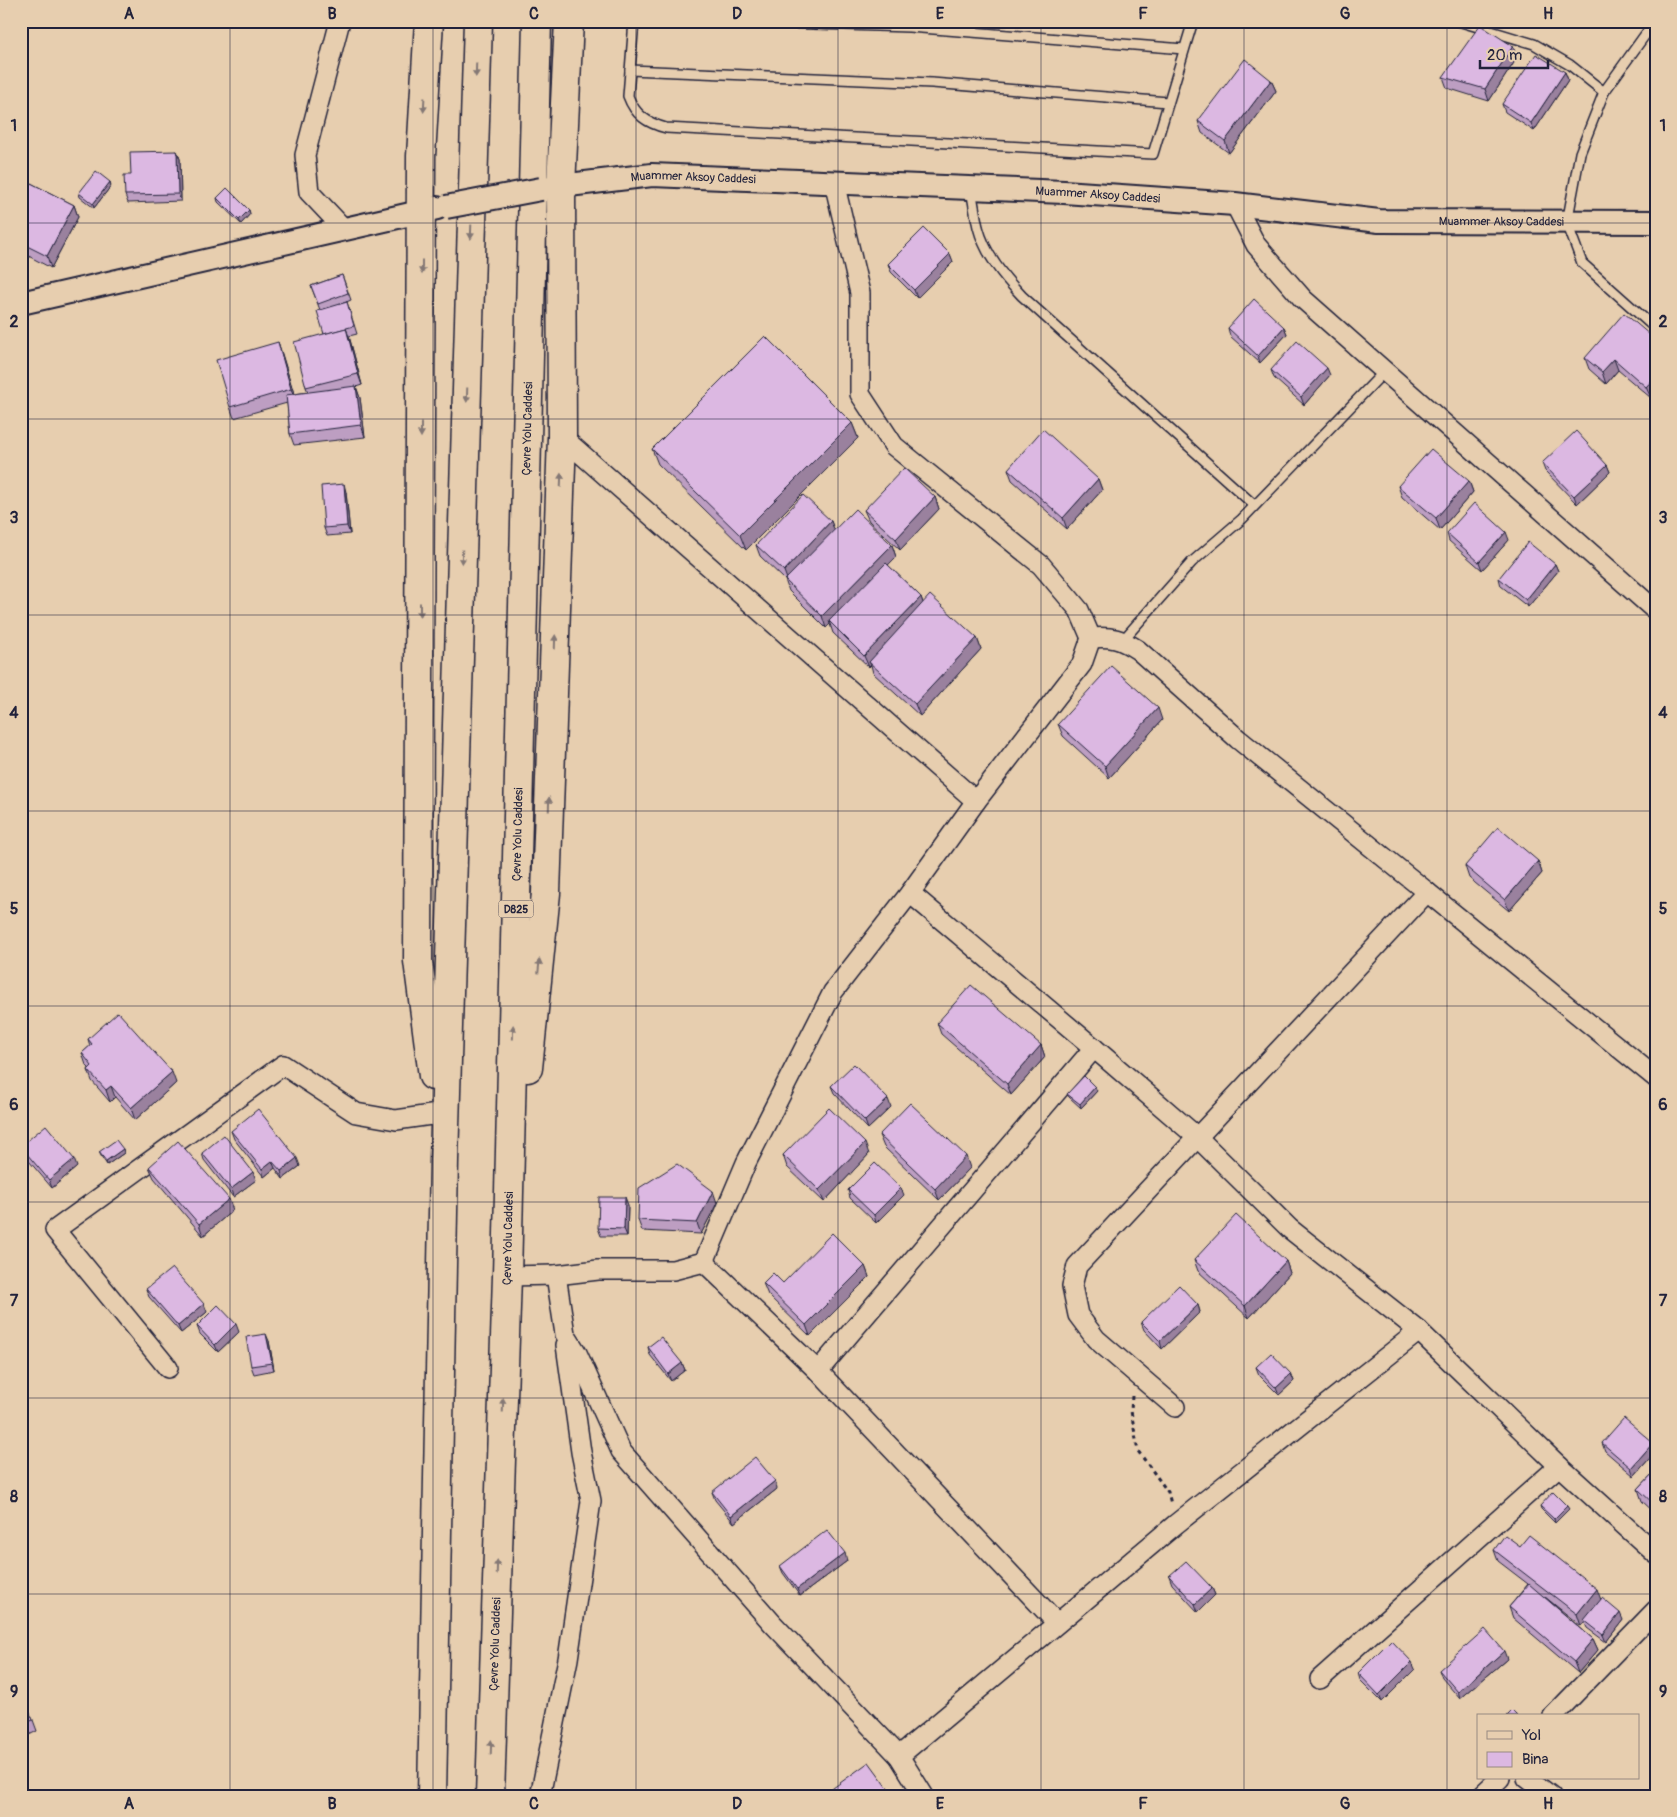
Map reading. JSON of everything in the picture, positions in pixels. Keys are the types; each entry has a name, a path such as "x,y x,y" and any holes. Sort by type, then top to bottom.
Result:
{"highway":[{"path":"429,21 421,156 434,209 418,962 444,1160"},
{"path":"432,1796 444,1160 478,21"},
{"name":"Çevre Yolu Caddesi","path":"490,1796 507,1276 537,21"},
{"path":"507,1276 546,894 562,437 551,188 569,21"}],"street":[{"path":"340,21 305,155 309,192 344,229"},
{"name":"Muammer Aksoy Caddesi","path":"21,303 434,209 551,188 652,175 1064,192 1235,204 1379,221 1656,222"},
{"path":"704,1262 746,1163 833,992 910,893 976,801 1082,664 1091,638 1079,610 1042,565 894,446 860,394 860,293 834,182"},
{"path":"1235,204 1256,245 1304,300 1656,610"},
{"path":"562,437 976,801"},
{"path":"1091,638 1106,636 1124,640 1138,650 1238,739 1656,1078"},
{"path":"1175,1407 1096,1340 1078,1315 1072,1286 1077,1266 1427,892"},
{"path":"910,893 1197,1137 1290,1229 1418,1331 1559,1466 1656,1554"},
{"path":"818,1371 1094,1048"},
{"path":"168,1368 55,1230 283,1065 356,1113 396,1120 438,1114"},
{"path":"507,1276 598,1270 673,1270 704,1262"},
{"path":"704,1262 818,1371 1057,1623"},
{"path":"540,1796 568,1659 591,1501 556,1274"},
{"path":"898,1756 1176,1524 1418,1331"},
{"path":"565,1334 576,1353 621,1451 773,1624 898,1756 924,1796"},
{"path":"1320,1679 1559,1466"},
{"path":"1555,1714 1656,1610"},
{"path":"1481,1796 1498,1780"},
{"path":"1530,1780 1552,1796"}],"lane":[{"path":"634,21 628,96 636,112 653,124 676,128 1154,154 1193,21"},
{"path":"714,21 909,27 1184,49"},
{"path":"1458,21 1534,44 1570,65 1604,92"},
{"path":"1656,21 1604,92 1580,153 1567,223 1582,263 1656,329"},
{"path":"630,70 932,83 1168,102"},
{"path":"971,188 978,228 994,261 1007,280 1254,505"},
{"path":"1124,640 1192,562 1254,505 1385,371"}],"path":[{"path":"1132,1370 1132,1411 1138,1451 1168,1492 1176,1524"}],"building":[{"path":"1480,25 1513,46 1485,89 1443,77"},
{"path":"1536,54 1565,72 1531,123 1502,104"},
{"path":"1245,59 1271,80 1225,141 1198,121"},
{"path":"177,151 178,194 125,195 124,175 131,175 130,152"},
{"path":"96,171 110,182 93,204 79,193"},
{"path":"21,178 74,205 47,256 21,243"},
{"path":"227,188 249,210 239,220 217,198"},
{"path":"924,228 950,254 914,290 888,264"},
{"path":"342,275 348,293 318,304 311,286"},
{"path":"1254,299 1284,327 1258,356 1228,328"},
{"path":"347,302 354,326 324,334 317,311"},
{"path":"1624,313 1656,340 1656,376 1646,387 1614,359 1602,372 1585,358"},
{"path":"346,328 358,374 306,387 294,342"},
{"path":"765,336 852,423 740,535 652,449"},
{"path":"1297,341 1327,368 1301,397 1271,370"},
{"path":"278,342 291,389 230,407 216,360"},
{"path":"356,386 361,425 290,434 286,395"},
{"path":"1043,429 1098,479 1063,518 1008,469"},
{"path":"1576,431 1607,465 1574,496 1542,463"},
{"path":"1431,449 1469,481 1436,518 1398,486"},
{"path":"904,468 935,497 896,539 864,510"},
{"path":"344,484 347,526 324,528 321,486"},
{"path":"803,495 831,521 784,571 756,545"},
{"path":"1474,503 1506,532 1479,562 1447,533"},
{"path":"855,509 892,545 822,616 785,580"},
{"path":"1528,542 1555,564 1526,600 1499,578"},
{"path":"886,563 921,597 864,656 829,621"},
{"path":"930,595 977,638 915,704 869,662"},
{"path":"1111,666 1158,708 1105,766 1058,724"},
{"path":"1498,827 1538,861 1505,900 1465,866"},
{"path":"971,985 1041,1045 1007,1084 937,1023"},
{"path":"118,1012 172,1072 131,1108 111,1086 106,1090 88,1070 92,1066 82,1053 92,1044 88,1039"},
{"path":"854,1064 888,1099 865,1121 831,1086"},
{"path":"1084,1076 1095,1087 1080,1104 1067,1094"},
{"path":"910,1103 966,1156 935,1189 879,1135"},
{"path":"829,1108 865,1143 819,1190 783,1155"},
{"path":"258,1109 297,1158 281,1171 272,1161 262,1169 231,1131"},
{"path":"46,1125 74,1159 49,1180 21,1147"},
{"path":"224,1135 253,1172 231,1189 202,1153"},
{"path":"116,1140 123,1149 106,1161 99,1152"},
{"path":"178,1141 229,1199 199,1224 149,1167"},
{"path":"875,1163 901,1188 874,1215 848,1190"},
{"path":"677,1164 713,1191 697,1223 638,1220 639,1188"},
{"path":"599,1197 625,1197 624,1229 598,1228"},
{"path":"1236,1215 1286,1261 1245,1306 1194,1260"},
{"path":"832,1233 865,1266 806,1325 763,1283 773,1273 783,1283"},
{"path":"172,1268 204,1304 178,1326 146,1289"},
{"path":"1179,1285 1198,1305 1160,1341 1141,1322"},
{"path":"218,1305 236,1324 215,1345 197,1326"},
{"path":"266,1334 272,1363 251,1366 246,1337"},
{"path":"661,1337 682,1363 668,1374 648,1347"},
{"path":"1271,1353 1291,1374 1276,1388 1256,1367"},
{"path":"1624,1418 1653,1443 1631,1468 1602,1443"},
{"path":"755,1457 775,1481 731,1516 712,1492"},
{"path":"1656,1470 1656,1506 1638,1489"},
{"path":"1553,1492 1567,1506 1554,1519 1540,1506"},
{"path":"827,1530 845,1553 797,1589 780,1566"},
{"path":"1505,1535 1520,1546 1529,1535 1597,1589 1577,1614 1494,1550"},
{"path":"1186,1561 1212,1588 1195,1604 1169,1576"},
{"path":"1529,1584 1593,1639 1574,1662 1509,1607"},
{"path":"1602,1598 1620,1613 1603,1635 1584,1620"},
{"path":"1485,1629 1504,1651 1458,1692 1439,1670"},
{"path":"1391,1640 1412,1662 1379,1695 1358,1673"},
{"path":"21,1694 33,1720 21,1725"},
{"path":"869,1762 894,1796 832,1796 829,1791"}]}
